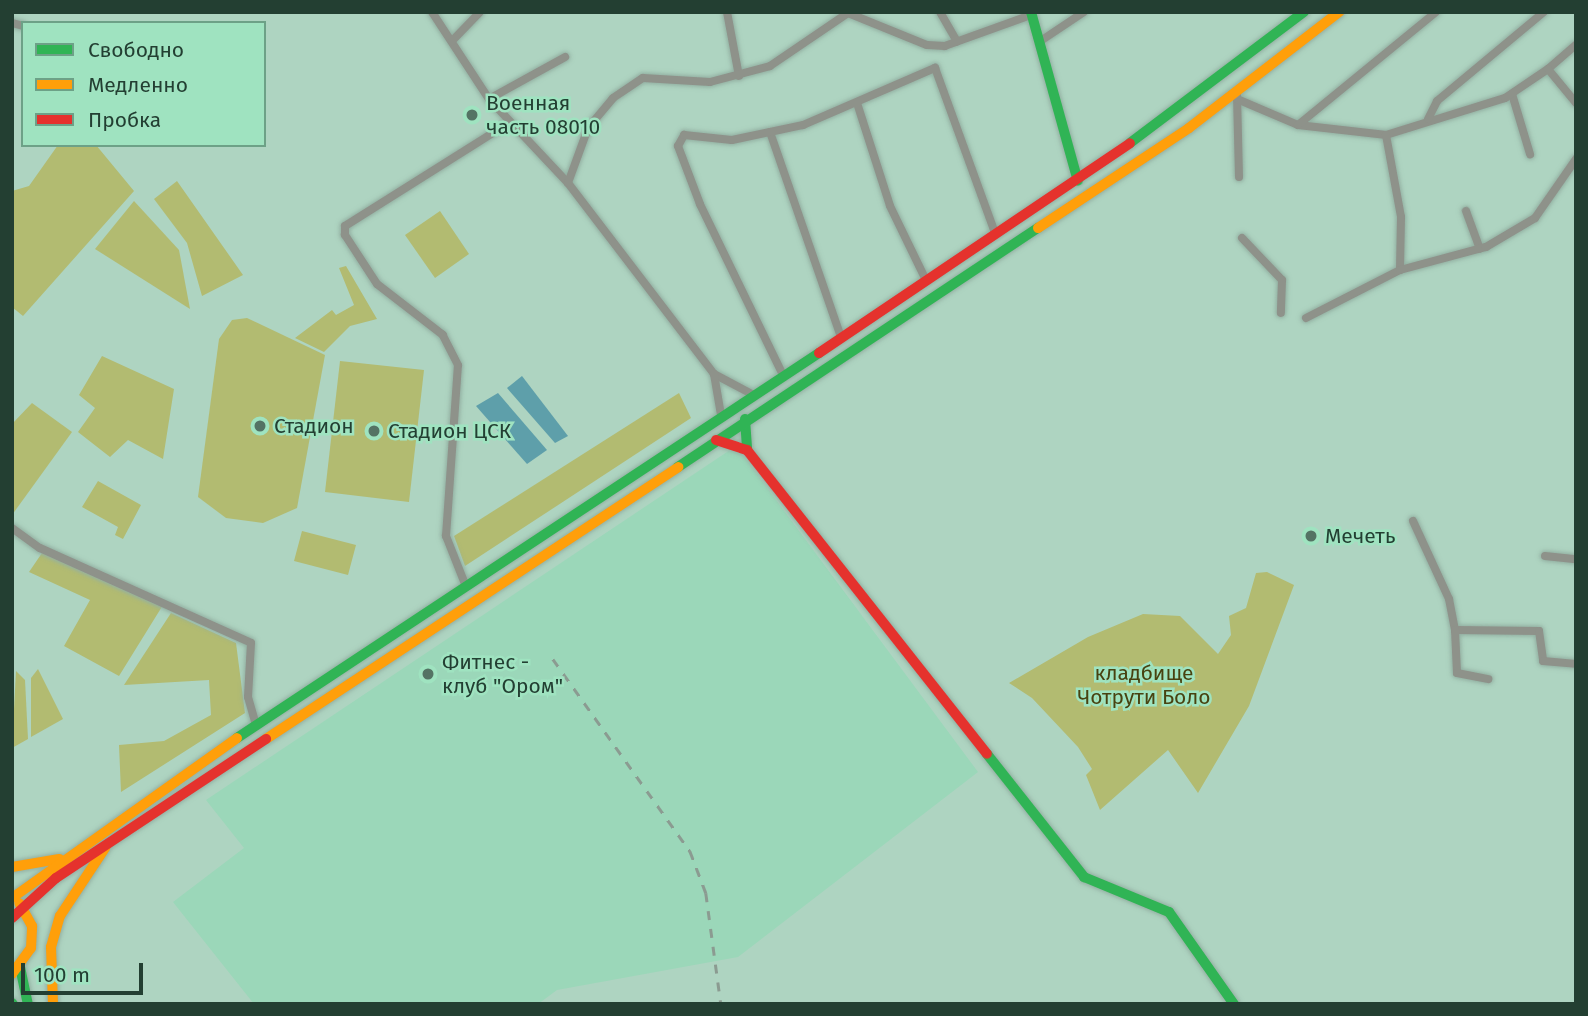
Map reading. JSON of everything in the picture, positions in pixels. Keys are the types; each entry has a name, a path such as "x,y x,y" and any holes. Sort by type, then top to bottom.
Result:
{"main road":[{"path":"28,1004 16,970 31,937 23,906 13,897 63,858 256,724 465,584 595,501 859,321 1078,181 1148,132 1304,12"},
{"path":"12,918 23,906 118,836 602,512 871,339 1237,96 1339,12"},
{"path":"1031,14 1078,181"},
{"path":"1148,132 1159,148"},
{"path":"859,321 871,339"},
{"path":"746,419 747,450"},
{"path":"716,440 747,450 1084,877 1169,912 1234,1004"},
{"path":"595,501 602,512"},
{"path":"111,826 118,836"},
{"path":"53,1004 51,947 60,916 107,844"},
{"path":"12,867 63,858"}],"street":[{"path":"452,41 480,12"},
{"path":"727,12 738,76"},
{"path":"940,12 957,42"},
{"path":"1039,42 1084,12"},
{"path":"1298,125 1436,12"},
{"path":"1428,119 1437,101 1544,12"},
{"path":"568,183 589,128 631,85 653,75 710,82 770,66 848,13 927,45 957,42 1031,14"},
{"path":"437,15 489,99 568,183 715,374 752,394"},
{"path":"1239,177 1237,96 1298,125 1386,135 1428,119 1512,94 1548,69 1576,44"},
{"path":"489,99 565,57"},
{"path":"782,373 678,146 691,132 732,140 770,132 857,103 935,68 995,233"},
{"path":"1548,69 1576,103"},
{"path":"1512,94 1530,154"},
{"path":"857,103 890,206 925,278"},
{"path":"465,584 446,536 458,365 443,335 377,284 345,235 345,226 510,122"},
{"path":"770,132 840,334"},
{"path":"1386,135 1401,217 1400,270"},
{"path":"1306,318 1400,270 1480,248 1535,218 1576,159"},
{"path":"1466,211 1480,248"},
{"path":"1242,238 1282,280 1281,313"},
{"path":"715,374 721,415"},
{"path":"1413,521 1449,599 1455,630 1457,673 1488,679"},
{"path":"12,528 40,548 251,643 248,697 256,724"},
{"path":"1545,556 1576,559"},
{"path":"1455,630 1539,631 1543,661 1576,664"}],"shaded area":[{"path":"736,446 978,772 738,957 557,990 538,1004 254,1004 173,902 244,848 206,800"}],"green space":[{"path":"57,147 98,147 134,191 23,316 12,307 12,191 29,186"},
{"path":"177,181 243,275 202,296 187,243 154,199"},
{"path":"134,201 179,250 190,309 95,249"},
{"path":"440,211 469,254 435,278 405,235"},
{"path":"346,266 377,319 350,326 324,352 295,338 332,310 336,315 354,305 339,268"},
{"name":"Стадион","path":"247,318 325,355 297,508 263,523 226,518 198,497 219,339 232,320"},
{"path":"102,356 174,389 163,459 128,440 110,457 78,432 95,408 79,395"},
{"name":"Стадион ЦСК","path":"340,361 424,370 409,502 325,492"},
{"path":"679,393 691,418 465,566 454,536"},
{"path":"32,403 72,432 12,515 12,424"},
{"path":"98,481 141,505 123,539 115,535 118,527 82,507"},
{"path":"302,531 356,545 348,575 294,561"},
{"path":"42,553 163,605 119,676 64,646 90,600 29,572"},
{"name":"кладбище Чотрути Боло","path":"1267,572 1294,585 1249,706 1198,793 1168,750 1100,810 1086,775 1092,769 1078,747 1032,698 1009,683 1088,637 1143,614 1180,616 1218,654 1231,635 1229,616 1246,608 1256,573"},
{"path":"171,613 236,643 245,713 121,792 119,745 164,741 211,715 209,680 124,685"},
{"path":"38,669 63,719 31,737 31,678"},
{"path":"16,671 25,680 28,739 12,748"}],"water":[{"path":"522,376 568,436 555,443 507,388"},
{"path":"498,393 547,450 527,464 476,406"}],"railway":[{"path":"553,659 690,851 706,893 721,1004"}],"traffic: fast":[{"path":"1031,12 1078,181"},
{"path":"1130,143 1304,12"},
{"path":"678,467 1038,228"},
{"path":"237,738 819,353"},
{"path":"745,419 747,450"},
{"path":"987,754 1084,877 1169,912 1234,1004"},
{"path":"20,967 28,1004"}],"traffic: slow":[{"path":"1038,228 1189,128 1339,12"},
{"path":"266,739 678,467"},
{"path":"12,898 237,738"},
{"path":"53,1004 51,947 60,916 105,848"},
{"path":"12,867 59,859"},
{"path":"12,974 31,948 32,926 19,903"}],"traffic: jam":[{"path":"819,353 1130,143"},
{"path":"716,440 747,450 987,754"},
{"path":"12,918 56,878 266,739"}],"place":[{"name":"Военная часть 08010","path":"472,115"},
{"name":"Стадион","path":"260,426"},
{"name":"Стадион ЦСК","path":"374,431"},
{"name":"Мечеть","path":"1311,536"},
{"name":"Фитнес - клуб \"Ором\"","path":"428,674"}]}
